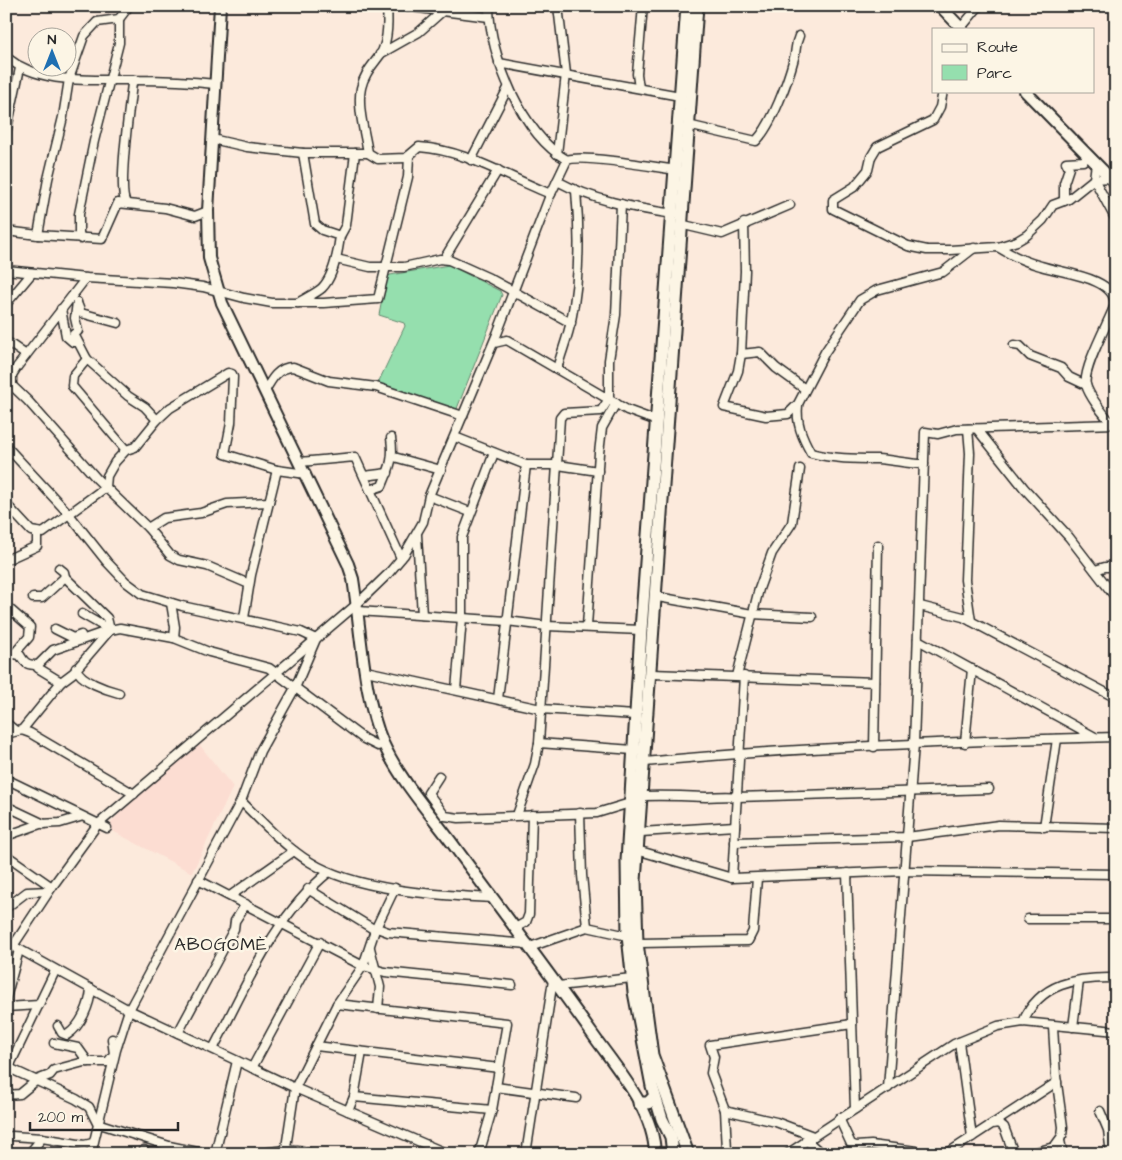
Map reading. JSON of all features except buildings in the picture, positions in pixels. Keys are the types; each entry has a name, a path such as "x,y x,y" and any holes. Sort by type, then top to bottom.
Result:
{"highway":[{"path":"673,1154 671,1137 654,1097 632,978 628,936 626,861 657,421 679,220 676,170 682,139 680,96 687,6"},
{"path":"688,1154 652,1055 637,950 635,881 679,220 682,139 697,6"},
{"path":"639,1103 648,1102 654,1097"}],"main road":[{"path":"220,6 208,211 209,258 217,290 348,564 375,716 384,744 404,779 529,946 623,1077 639,1103 653,1134 656,1152"},
{"path":"940,6 961,28"},
{"path":"1026,92 1113,181"}],"street":[{"path":"81,239 79,233 80,214 119,43 119,19 129,6"},
{"path":"380,54 387,25 386,6"},
{"path":"403,6 446,9 489,17"},
{"path":"489,6 489,17 499,63 508,88 542,140 557,154 567,160"},
{"path":"557,154 566,74 566,56 558,6"},
{"path":"639,88 637,74 643,6"},
{"path":"652,1055 654,1030 644,982 640,943 638,900 640,850 658,597 679,220 692,126 702,6"},
{"path":"961,28 980,6"},
{"path":"368,153 360,101 361,87 372,63 380,54 419,32 446,9"},
{"path":"38,235 48,179 64,117 70,80 84,36 91,26 97,22 119,19"},
{"path":"692,126 756,141 765,128 780,95 795,56 794,46 799,36"},
{"path":"6,57 20,68 70,80 110,79 215,84"},
{"path":"499,63 680,96"},
{"path":"6,132 20,68"},
{"path":"122,201 132,81"},
{"path":"471,160 508,88"},
{"path":"943,92 940,107 934,120 877,146 871,156 868,170 854,187 833,200 831,205 833,209 908,246 927,250 998,246 1017,241 1028,235 1053,205 1064,201 1094,179 1113,181"},
{"path":"212,138 247,147 304,153 368,153 378,159 409,156 421,147 471,160 551,194"},
{"path":"298,303 320,290 326,283 336,259 340,236 346,225 355,152"},
{"path":"304,153 315,224 322,230 340,236"},
{"path":"6,270 86,278 173,283 272,302 298,303 378,299 408,178 409,156"},
{"path":"6,998 13,946 50,889 97,825 316,639 357,608 401,558 423,522 429,496 494,343 551,194 567,160 572,158 595,160 676,170"},
{"path":"1064,201 1064,183 1069,168 1066,162 1092,160 1094,179 1110,212 1116,220"},
{"path":"444,259 498,170"},
{"path":"557,181 576,191 722,234 744,223 790,206"},
{"path":"556,369 571,322 578,262 579,226 576,191"},
{"path":"6,231 81,239 102,239 115,206 122,201 165,208 195,216 208,211"},
{"path":"587,626 602,428 613,401 609,360 616,315 621,204"},
{"path":"1110,212 1116,204"},
{"path":"744,223 745,271 741,354 738,371 725,402 725,409 780,416 788,414 798,404 825,352 860,300 877,290 942,272 974,248"},
{"path":"998,246 1014,256 1039,266 1090,279 1110,290 1115,298 1116,305 1089,363 1086,385"},
{"path":"336,259 370,267 404,267 444,259 489,278 512,293 571,322"},
{"path":"6,304 32,273"},
{"path":"86,278 75,299 61,309 26,355 9,382 106,487 148,528 170,555 179,560 207,566 249,584"},
{"path":"75,299 81,313 118,323"},
{"path":"75,299 78,331 74,334 87,359 128,396 145,407 156,420"},
{"path":"61,309 66,336 73,342 77,342"},
{"path":"500,326 507,340 613,401 657,421"},
{"path":"494,343 507,340"},
{"path":"6,341 26,355"},
{"path":"1014,345 1020,346 1026,354 1039,361 1061,368 1070,377 1086,385 1114,424"},
{"path":"741,354 760,352 776,368 805,389"},
{"path":"87,359 73,376 72,386 126,450"},
{"path":"265,391 274,376 287,367 329,381 376,387 463,416"},
{"path":"106,487 106,476 126,450 135,447 156,420 170,408 228,373 232,374 231,423 225,454 277,470 306,474"},
{"path":"517,816 535,764 539,743 561,415 601,410 613,401"},
{"path":"798,404 797,417 802,437 811,453 835,459 878,459 905,464 924,464"},
{"path":"888,1088 914,744 925,432 938,434 968,429 1114,424"},
{"path":"968,429 970,453 965,580 971,621"},
{"path":"977,429 1024,488 1095,570 1116,598"},
{"path":"454,437 526,465 558,465 598,471"},
{"path":"370,490 382,486 388,473 394,457 391,438"},
{"path":"6,446 126,582 142,594 171,603 301,632 316,639"},
{"path":"456,690 462,618 462,537 494,453"},
{"path":"300,462 355,457 401,558"},
{"path":"394,457 441,470"},
{"path":"498,699 526,465"},
{"path":"732,878 739,753 740,676 752,614 772,553 792,523 800,468"},
{"path":"244,618 249,584 277,470"},
{"path":"364,476 388,473"},
{"path":"6,504 31,531 37,534 49,531 68,514 106,487"},
{"path":"429,496 470,512"},
{"path":"148,528 164,518 201,513 227,504 269,502"},
{"path":"417,533 422,615"},
{"path":"6,567 10,559 37,546 37,534"},
{"path":"874,747 878,545"},
{"path":"1095,570 1105,567 1116,567"},
{"path":"6,734 19,731 61,682 76,668 107,628 107,618 65,578 64,572 59,568"},
{"path":"33,598 42,598 65,578"},
{"path":"658,597 752,614 812,617"},
{"path":"171,603 175,627 174,638"},
{"path":"6,606 30,627 29,637 10,654"},
{"path":"920,606 971,621 1116,698"},
{"path":"357,608 422,615 507,620 547,626 587,626 641,630"},
{"path":"82,614 107,628"},
{"path":"10,654 20,655 24,662 29,665 38,665 53,650 107,628"},
{"path":"56,630 73,638 107,628 120,628 174,638 209,652 263,666 276,673 364,739 378,746 384,744"},
{"path":"91,1154 114,1054 129,1010 241,801 260,751 295,688 316,639"},
{"path":"918,640 1096,737"},
{"path":"38,665 38,668 45,674 61,682"},
{"path":"76,668 78,673 88,681 119,693"},
{"path":"965,743 972,669"},
{"path":"366,670 541,709 635,715"},
{"path":"652,674 876,682"},
{"path":"6,723 134,794"},
{"path":"645,762 739,753 914,744 1116,737"},
{"path":"1044,827 1057,740"},
{"path":"539,743 633,750"},
{"path":"439,776 428,793 446,816 458,818 597,813 630,803"},
{"path":"8,782 107,828"},
{"path":"643,796 688,795 706,797 723,794 737,797 989,789"},
{"path":"241,801 294,851 329,872 374,886 444,896 492,898"},
{"path":"6,806 44,824"},
{"path":"580,813 582,875 587,927"},
{"path":"515,928 526,922 529,914 532,815"},
{"path":"6,836 44,824 60,824 80,817"},
{"path":"734,842 907,837 999,825 1116,828"},
{"path":"641,832 735,826"},
{"path":"640,850 732,878 905,871 1116,874"},
{"path":"230,896 294,851"},
{"path":"6,855 50,889"},
{"path":"212,1049 281,922 308,889 329,872"},
{"path":"847,873 854,1109"},
{"path":"640,943 748,940 753,931 757,878"},
{"path":"198,880 363,966 394,974 512,985"},
{"path":"286,1152 295,1088 338,1004 363,966 376,929 395,888"},
{"path":"6,908 27,892 50,889"},
{"path":"308,889 376,929 388,932 529,946 587,927 628,936"},
{"path":"178,1033 234,929 234,921 246,904"},
{"path":"1028,918 1116,919"},
{"path":"252,1068 320,942"},
{"path":"13,946 55,971 129,1010 295,1088 447,1154"},
{"path":"370,946 380,987 378,1009"},
{"path":"55,971 8,1070 37,1080 89,1107 97,1122 169,1146 206,1154"},
{"path":"380,987 394,974"},
{"path":"526,1154 535,1093 556,983 632,978"},
{"path":"1023,1022 1029,1008 1045,991 1079,981 1116,978"},
{"path":"1073,1027 1079,981"},
{"path":"58,1026 62,1033 67,1034 74,1030 90,999 91,989"},
{"path":"338,1004 507,1024 492,1110 479,1154"},
{"path":"6,1006 39,1005"},
{"path":"787,1154 839,1118 959,1042 998,1026 1023,1022 1053,1027 1116,1031"},
{"path":"727,1150 725,1110 711,1073 714,1057 710,1044 852,1024"},
{"path":"1053,1027 1057,1082 1063,1126 1060,1141 1063,1154"},
{"path":"6,1095 20,1094 37,1080 50,1076 54,1070 88,1062 108,1062 114,1054 112,1039"},
{"path":"959,1042 972,1137"},
{"path":"54,1043 78,1048 88,1062"},
{"path":"316,1046 500,1068"},
{"path":"348,1111 354,1097 362,1052"},
{"path":"6,1057 15,1056"},
{"path":"215,1154 237,1061"},
{"path":"946,1154 1057,1082"},
{"path":"496,1087 576,1098"},
{"path":"354,1097 492,1110"},
{"path":"725,1110 776,1122 809,1138 822,1154"},
{"path":"1100,1110 1108,1130 1111,1154"},
{"path":"839,1118 851,1144 856,1150 871,1145 916,1151 921,1154"},
{"path":"992,1124 999,1123 1004,1127 1014,1154"},
{"path":"12,1136 42,1138 84,1145 93,1143"},
{"path":"29,1154 42,1138"},
{"path":"1028,1154 1036,1150 1045,1151 1054,1147 1060,1141"},
{"path":"253,1154 306,1151 311,1154"}],"shaded area":[{"path":"199,744 233,787 192,873 107,828 127,804"}],"green space":[{"path":"449,265 500,291 502,295 456,411 378,383 405,326 404,323 379,315 386,279 390,275"}],"district":[{"name":"ABOGOMÈ","path":"221,944"}]}
